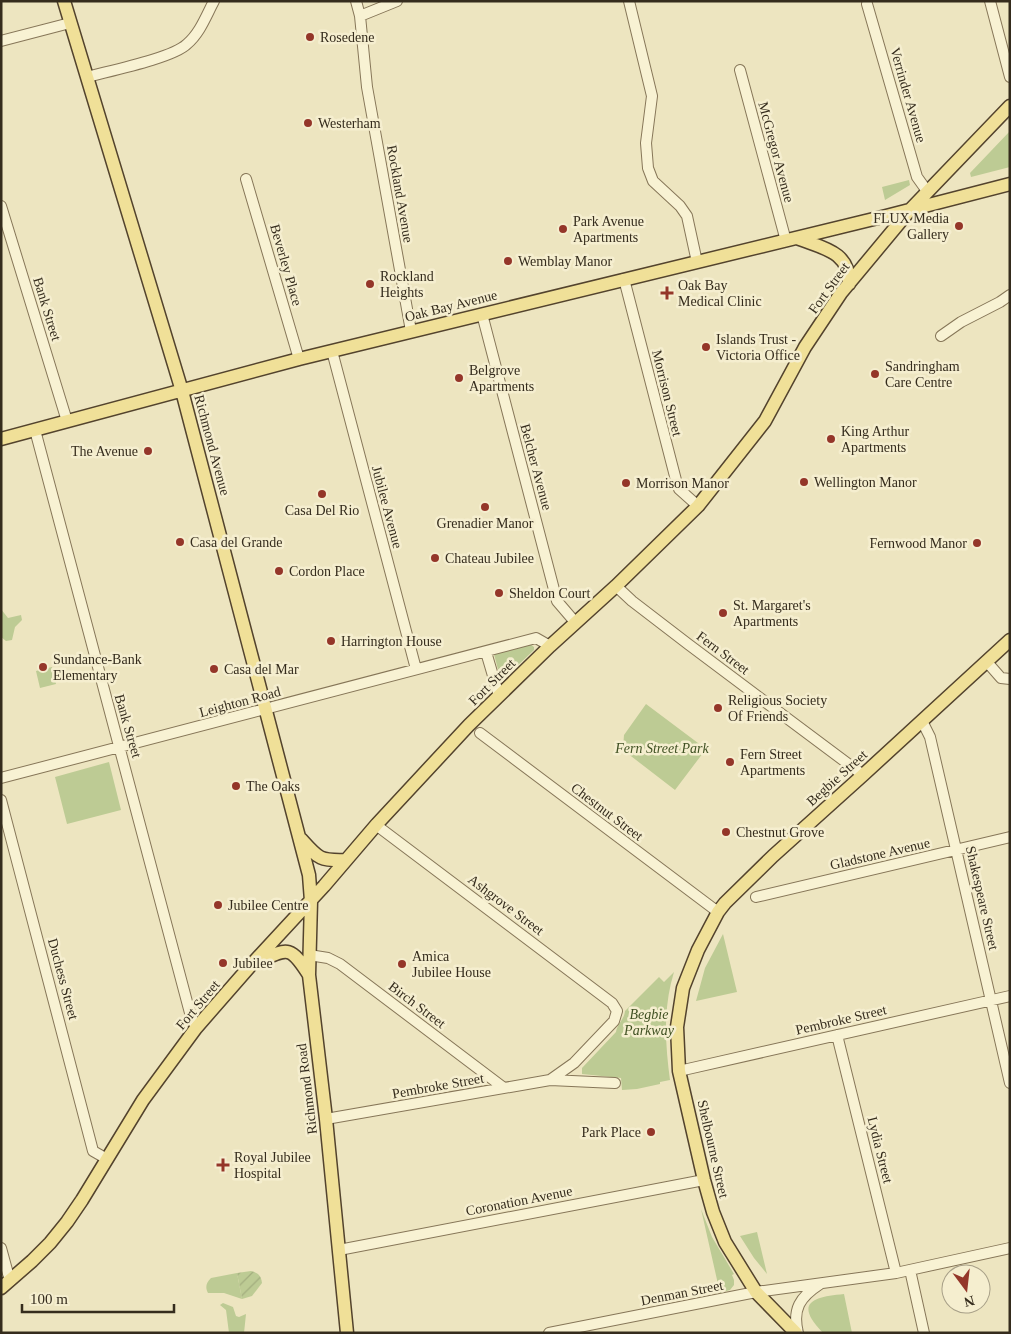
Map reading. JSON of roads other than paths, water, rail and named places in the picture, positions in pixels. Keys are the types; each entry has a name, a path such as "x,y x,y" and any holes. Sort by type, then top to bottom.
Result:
{"main road":[{"name":"Richmond Avenue","path":"64,1 182,391 301,839 309,875 311,901"},
{"name":"Fort Street","path":"6,1284 49,1244 67,1222 144,1100 196,1028 251,965 311,901 376,825 499,696 698,506 765,421 806,348 849,284 910,210 1010,106"},
{"name":"Oak Bay Avenue","path":"1,439 299,359 1010,184"},
{"path":"792,239 839,255 850,273 849,284"},
{"name":"Begbie Street","path":"698,950 718,912 725,903 773,856 1010,640"},
{"path":"301,839 316,856 322,859 346,860"},
{"name":"Richmond Road","path":"311,901 309,975 326,1119 347,1333"},
{"name":"Shelbourne Street","path":"698,950 683,988 677,1028 679,1071 704,1180 713,1212 725,1242 756,1292 797,1333"},
{"path":"251,965 284,951 292,952 309,975"}],"street":[{"path":"87,77 170,54 186,46 198,32 214,1"},
{"name":"Rockland Avenue","path":"356,1 360,16 367,87 411,331"},
{"path":"360,16 397,1"},
{"path":"629,1 652,96 646,143 648,168 653,181 680,206 687,216 697,262"},
{"path":"990,1 1010,77"},
{"name":"Verrinder Avenue","path":"868,4 917,177 928,191"},
{"path":"1,41 70,22"},
{"name":"McGregor Avenue","path":"740,70 792,239"},
{"name":"Beverley Place","path":"246,179 299,359"},
{"name":"Bank Street","path":"1,206 67,421"},
{"name":"Morrison Street","path":"624,279 677,484 698,506"},
{"path":"941,336 961,322 1010,296"},
{"name":"Belcher Avenue","path":"482,314 557,601 575,622"},
{"name":"Jubilee Avenue","path":"332,351 416,670"},
{"name":"Bank Street","path":"35,430 190,1013 196,1028"},
{"name":"Fern Street","path":"616,586 632,601 680,638 863,775"},
{"name":"Leighton Road","path":"1,778 536,638 550,646"},
{"path":"486,652 499,696"},
{"path":"987,662 1001,678 1010,679"},
{"name":"Shakespeare Street","path":"922,721 930,737 1010,1083"},
{"name":"Chestnut Street","path":"480,733 718,912"},
{"name":"Duchess Street","path":"1,800 93,1151 107,1159"},
{"name":"Ashgrove Street","path":"376,825 612,1003 617,1011 614,1021 574,1063 550,1080"},
{"name":"Gladstone Avenue","path":"756,897 1010,837"},
{"name":"Birch Street","path":"309,955 328,958 340,964 504,1088"},
{"name":"Pembroke Street","path":"679,1071 1010,996"},
{"name":"Lydia Street","path":"837,1035 896,1273"},
{"name":"Pembroke Street","path":"326,1119 550,1080 615,1083"},
{"name":"Coronation Avenue","path":"339,1250 704,1180"},
{"path":"1,1248 6,1284"},
{"name":"Denman Street","path":"549,1333 756,1292 896,1273 1010,1248"},
{"path":"910,1270 924,1333"},
{"path":"797,1333 795,1321 800,1302 811,1290 821,1283"}],"place":[{"name":"Rosedene","path":"310,37"},
{"name":"Westerham","path":"308,123"},
{"name":"FLUX Media Gallery","path":"959,226"},
{"name":"Park Avenue Apartments","path":"563,229"},
{"name":"Wemblay Manor","path":"508,261"},
{"name":"Rockland Heights","path":"370,284"},
{"name":"Oak Bay Medical Clinic","path":"667,293"},
{"name":"Islands Trust - Victoria Office","path":"706,347"},
{"name":"Sandringham Care Centre","path":"875,374"},
{"name":"Belgrove Apartments","path":"459,378"},
{"name":"King Arthur Apartments","path":"831,439"},
{"name":"The Avenue","path":"148,451"},
{"name":"Wellington Manor","path":"804,482"},
{"name":"Morrison Manor","path":"626,483"},
{"name":"Casa Del Rio","path":"322,494"},
{"name":"Grenadier Manor","path":"485,507"},
{"name":"Casa del Grande","path":"180,542"},
{"name":"Fernwood Manor","path":"977,543"},
{"name":"Chateau Jubilee","path":"435,558"},
{"name":"Cordon Place","path":"279,571"},
{"name":"Sheldon Court","path":"499,593"},
{"name":"St. Margaret's Apartments","path":"723,613"},
{"name":"Harrington House","path":"331,641"},
{"name":"Sundance-Bank Elementary","path":"43,667"},
{"name":"Casa del Mar","path":"214,669"},
{"name":"Religious Society Of Friends","path":"718,708"},
{"name":"Fern Street Apartments","path":"730,762"},
{"name":"The Oaks","path":"236,786"},
{"name":"Chestnut Grove","path":"726,832"},
{"name":"Jubilee Centre","path":"218,905"},
{"name":"Jubilee","path":"223,963"},
{"name":"Amica Jubilee House","path":"402,964"},
{"name":"Park Place","path":"651,1132"},
{"name":"Royal Jubilee Hospital","path":"223,1165"}],"park label":[{"name":"Fern Street Park","path":"662,748"},
{"name":"Begbie Parkway","path":"649,1022"}]}
